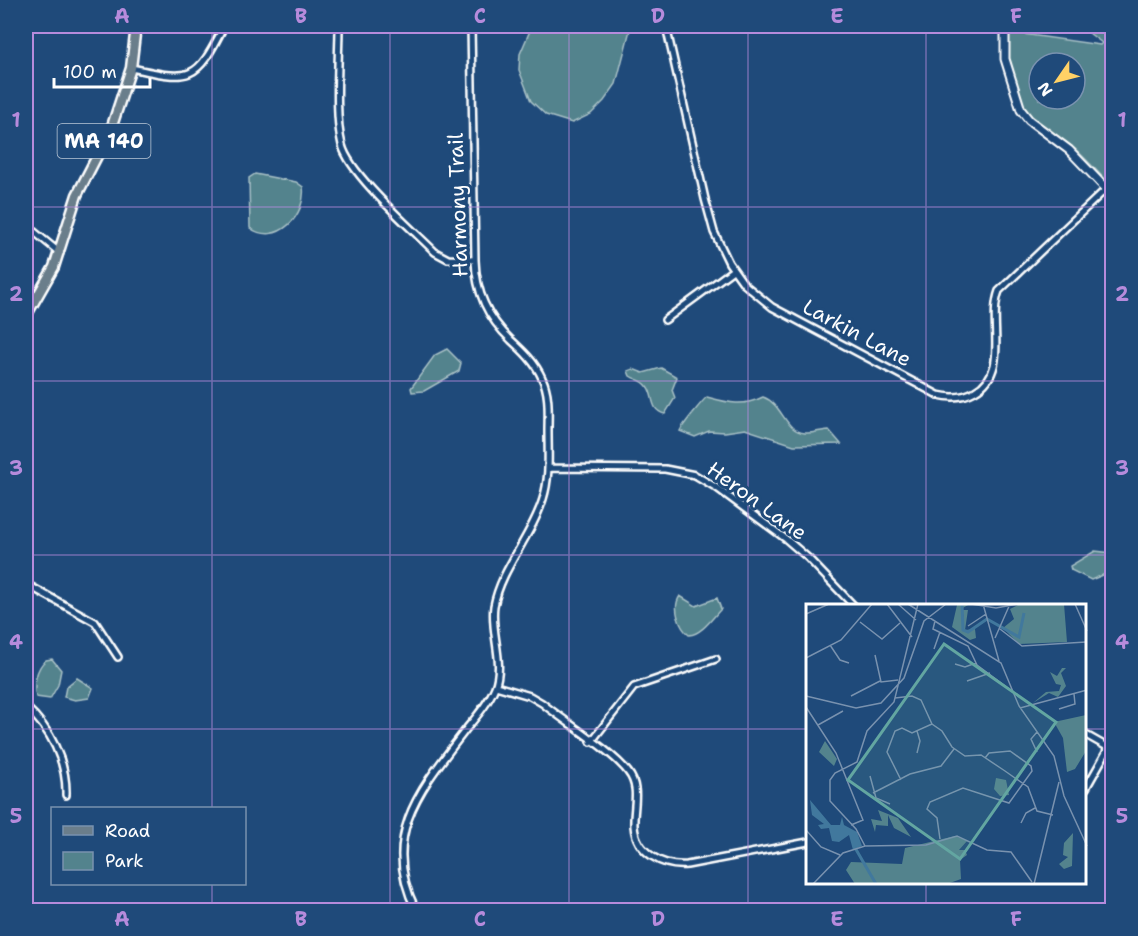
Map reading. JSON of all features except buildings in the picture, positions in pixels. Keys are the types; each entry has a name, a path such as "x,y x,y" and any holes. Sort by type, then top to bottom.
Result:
{"main road":[{"name":"MA 140","path":"26,316 60,253 78,195 111,129 131,68 136,26"}],"street":[{"path":"131,68 181,77 191,74 203,64 224,26"},
{"path":"339,26 340,131 346,156 362,177 435,252 448,260 475,260"},
{"name":"Harmony Trail","path":"471,26 475,260 479,292 495,324 530,359 543,379 548,408 548,468 539,510 494,606 496,686"},
{"name":"Larkin Lane","path":"666,26 714,232 733,270 744,284 772,307 938,395 961,396 982,386 993,371 996,353 994,311 999,291 1107,189"},
{"path":"1005,26 1005,58 1021,111 1029,120 1069,150 1113,195"},
{"path":"26,225 60,253"},
{"path":"665,320 733,270"},
{"name":"Heron Lane","path":"548,468 665,469 694,475 722,491 786,539 808,558 852,604"},
{"path":"26,584 95,622 118,657"},
{"path":"591,742 634,687 716,659"},
{"path":"416,910 405,883 402,860 403,832 411,808 421,789 496,686 530,696 624,766 636,788 635,833 647,852 660,861 677,866 687,865 806,842"},
{"path":"26,707 40,722 55,746 64,773 66,795"},
{"path":"1087,736 1109,748"},
{"path":"1087,786 1113,742"}],"green space":[{"path":"532,26 631,26 616,84 591,114 572,123 546,115 531,101 519,70 520,54"},
{"path":"1080,26 1112,26 1112,187 1074,148 1036,123 1026,112 1012,78 1008,52 1009,32 1100,45 1102,43"},
{"path":"255,174 296,182 303,187 300,208 295,217 280,231 270,234 260,233 250,228 249,178"},
{"path":"447,349 461,363 459,371 424,391 412,392 411,388 435,355"},
{"path":"661,368 677,377 672,390 675,398 665,414 654,406 645,384 630,376 628,371 633,369 643,373"},
{"path":"707,397 736,403 749,402 763,397 775,405 792,428 808,433 829,430 841,444 794,445 745,429 725,432 709,431 695,437 680,431"},
{"path":"1095,551 1112,553 1112,568 1091,580 1071,570 1070,566"},
{"path":"680,596 696,606 717,598 721,609 702,629 689,635 682,627 678,617 677,606"},
{"path":"52,659 61,670 58,685 50,699 36,697 35,682 38,672 46,660"},
{"path":"77,678 93,688 89,698 75,700 64,697 66,687"}]}
